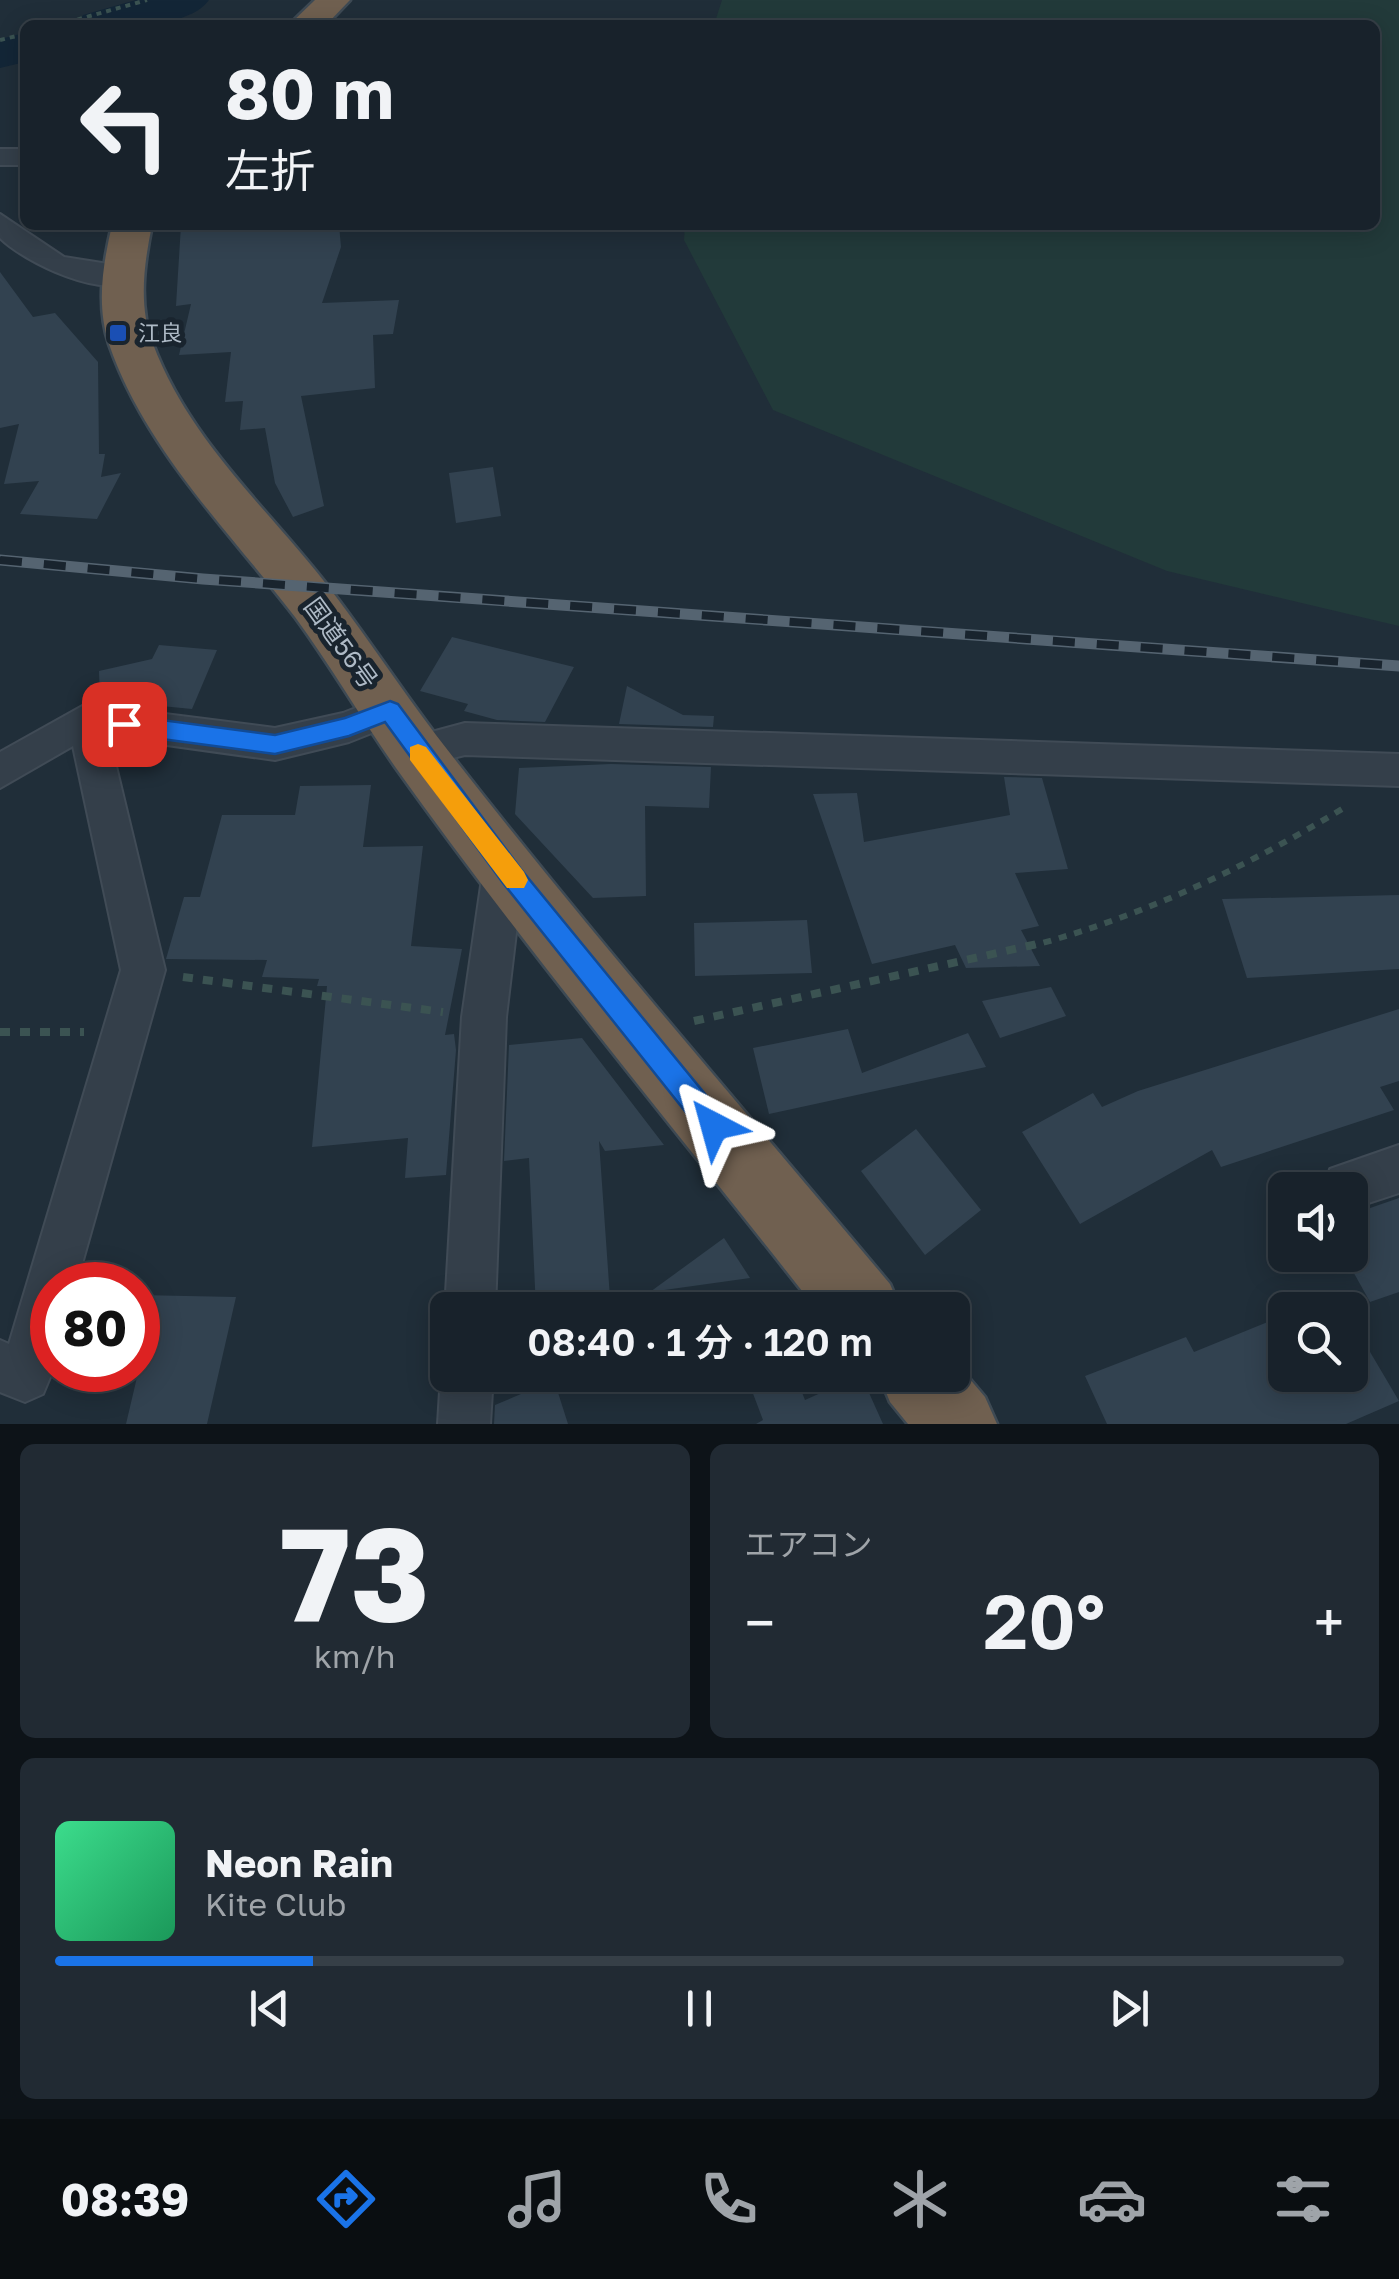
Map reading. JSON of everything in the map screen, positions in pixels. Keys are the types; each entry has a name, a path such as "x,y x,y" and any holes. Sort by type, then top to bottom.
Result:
{"highway":[{"path":"312,20 334,0"},
{"name":"国道56号","path":"127,250 130,342 167,416 213,484 314,604 504,866 849,1292"},
{"path":"932,1392 958,1424"}],"street":[{"path":"0,222 53,266 80,274 127,250"},
{"path":"0,1366 25,1376 143,970 86,719"},
{"path":"0,772 86,719 275,744 349,727 466,739 1399,770"},
{"path":"471,1292 484,1016 504,866"},
{"path":"1368,1179 1399,1169"},
{"path":"464,1424 466,1392"}],"path":[{"path":"76,20 147,0"},
{"path":"638,1033 968,964 1148,910 1270,854 1350,804"},
{"path":"143,970 295,995 484,1016"},
{"path":"0,1032 125,1032"}],"green space":[{"path":"722,0 1399,0 1399,626 1167,571 773,410 684,240 685,230 1380,230 1380,20 716,20"}],"building":[{"path":"181,230 339,230 341,247 322,303 399,300 393,334 373,335 375,388 301,396 324,506 293,517 275,483 265,428 240,430 243,401 225,402 231,352 179,355 191,304 176,306"},
{"path":"0,272 33,317 55,313 98,362 99,454 105,454 101,477 121,473 97,519 20,514 39,481 4,484 19,424 0,428"},
{"path":"493,467 501,516 456,523 449,473"},
{"path":"452,637 574,667 545,722 497,720 464,711 468,704 420,691"},
{"path":"159,645 217,650 192,709 100,700 99,671 152,659"},
{"path":"627,686 683,715 714,716 713,727 619,724"},
{"path":"611,764 711,767 709,808 645,806 646,896 593,898 515,814 519,768"},
{"path":"1004,777 1042,778 1068,869 1015,873 1039,926 1021,930 1040,966 966,968 955,945 872,964 813,794 857,793 864,842 1010,815"},
{"path":"371,785 363,847 423,846 411,946 462,949 445,1035 454,1034 456,1050 446,1175 405,1178 408,1138 312,1147 327,986 317,986 319,979 262,977 267,960 166,959 184,897 200,897 222,815 295,815 300,786"},
{"path":"1399,895 1399,969 1247,978 1222,899"},
{"path":"807,920 812,973 695,976 694,923"},
{"path":"1051,987 1066,1016 1000,1038 982,1001"},
{"path":"1399,1009 1399,1081 1380,1087 1394,1110 1221,1167 1212,1150 1080,1224 1022,1132 1093,1093 1102,1107 1138,1091"},
{"path":"848,1029 862,1073 968,1033 986,1067 769,1114 753,1048"},
{"path":"582,1038 664,1145 605,1151 599,1141 610,1292 535,1292 529,1158 504,1161 509,1045"},
{"path":"916,1129 981,1210 925,1255 861,1171"},
{"path":"1399,1198 1399,1292 1370,1302 1368,1292 1353,1272 1368,1272 1368,1209"},
{"path":"724,1238 750,1278 650,1292"},
{"path":"160,1295 236,1297 207,1424 126,1424 134,1392 160,1392"},
{"path":"1268,1322 1268,1392 1368,1392 1368,1348 1399,1401 1346,1424 1107,1424 1085,1376 1186,1337 1194,1352"},
{"path":"526,1392 558,1392 568,1424 494,1424 495,1405"},
{"path":"752,1392 802,1392 805,1400 823,1392 869,1392 883,1424 756,1424 763,1420"}],"waterway":[{"path":"117,20 186,0"},
{"path":"0,54 20,48"}],"railway":[{"path":"16,561 0,560 203,579 1399,666"}],"slow traffic":[{"path":"418,754 515,880"}],"place":[{"name":"江良","path":"118,333"}],"route":[{"path":"124,724 275,744 349,727 390,710 416,751 512,876 714,1126"}]}
